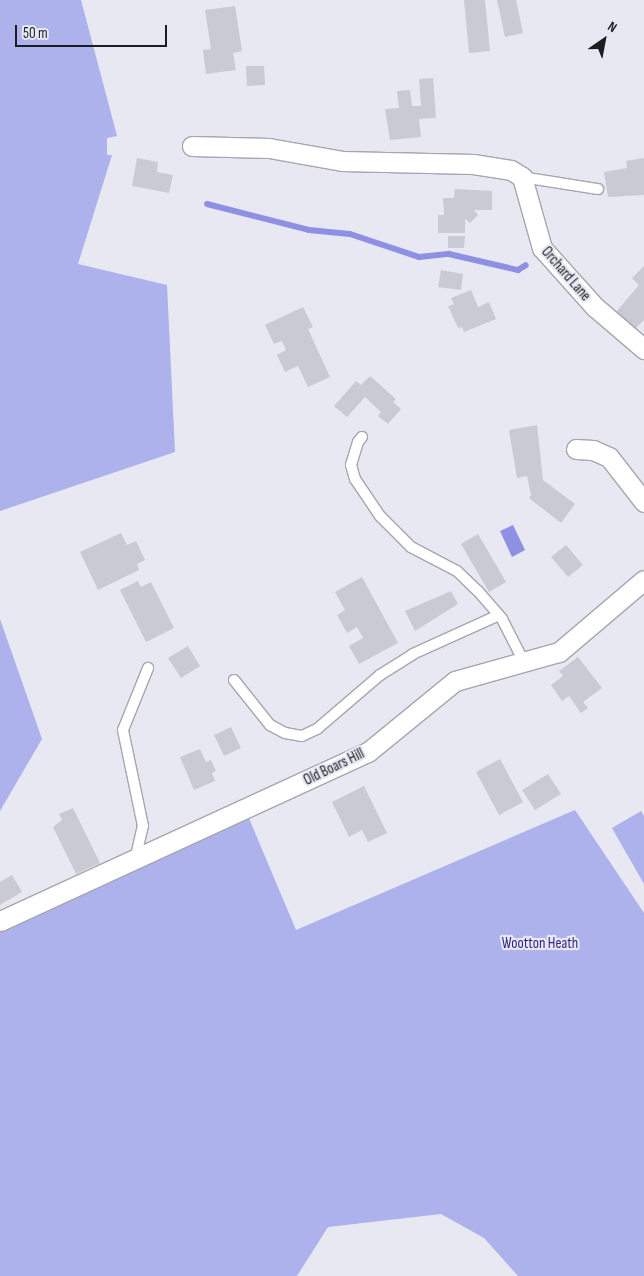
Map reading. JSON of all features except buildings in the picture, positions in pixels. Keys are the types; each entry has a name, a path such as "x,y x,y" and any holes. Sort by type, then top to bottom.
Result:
{"street":[{"path":"192,146 269,148 342,161 473,164 511,170 522,177"},
{"name":"Orchard Lane","path":"522,177 542,248 595,307 644,349"},
{"path":"576,449 593,450 609,457 644,502"},
{"name":"Old Boars Hill","path":"0,921 135,861 368,752 455,681 559,652 644,580"}],"lane":[{"path":"522,177 598,189"},
{"path":"362,437 358,442 351,465 355,479 380,516 411,547 457,571 499,615 524,662"},
{"path":"234,680 270,724 285,733 302,736 317,729 380,675 413,654 499,615"},
{"path":"135,861 143,826 123,730 148,668"}],"green space":[{"path":"0,0 81,0 117,136 107,138 107,155 112,155 78,264 167,285 175,452 0,511"},
{"path":"0,619 42,739 0,811"},
{"name":"Wootton Heath","path":"575,810 644,913 644,1276 518,1276 484,1238 441,1214 328,1227 297,1276 0,1276 0,930 248,816 296,930"},
{"path":"641,811 644,816 644,884 612,828"}],"shaded area":[{"path":"513,525 525,550 512,557 500,531"}],"waterway":[{"path":"207,204 309,230 350,234 419,257 449,254 518,270 526,265"}]}
